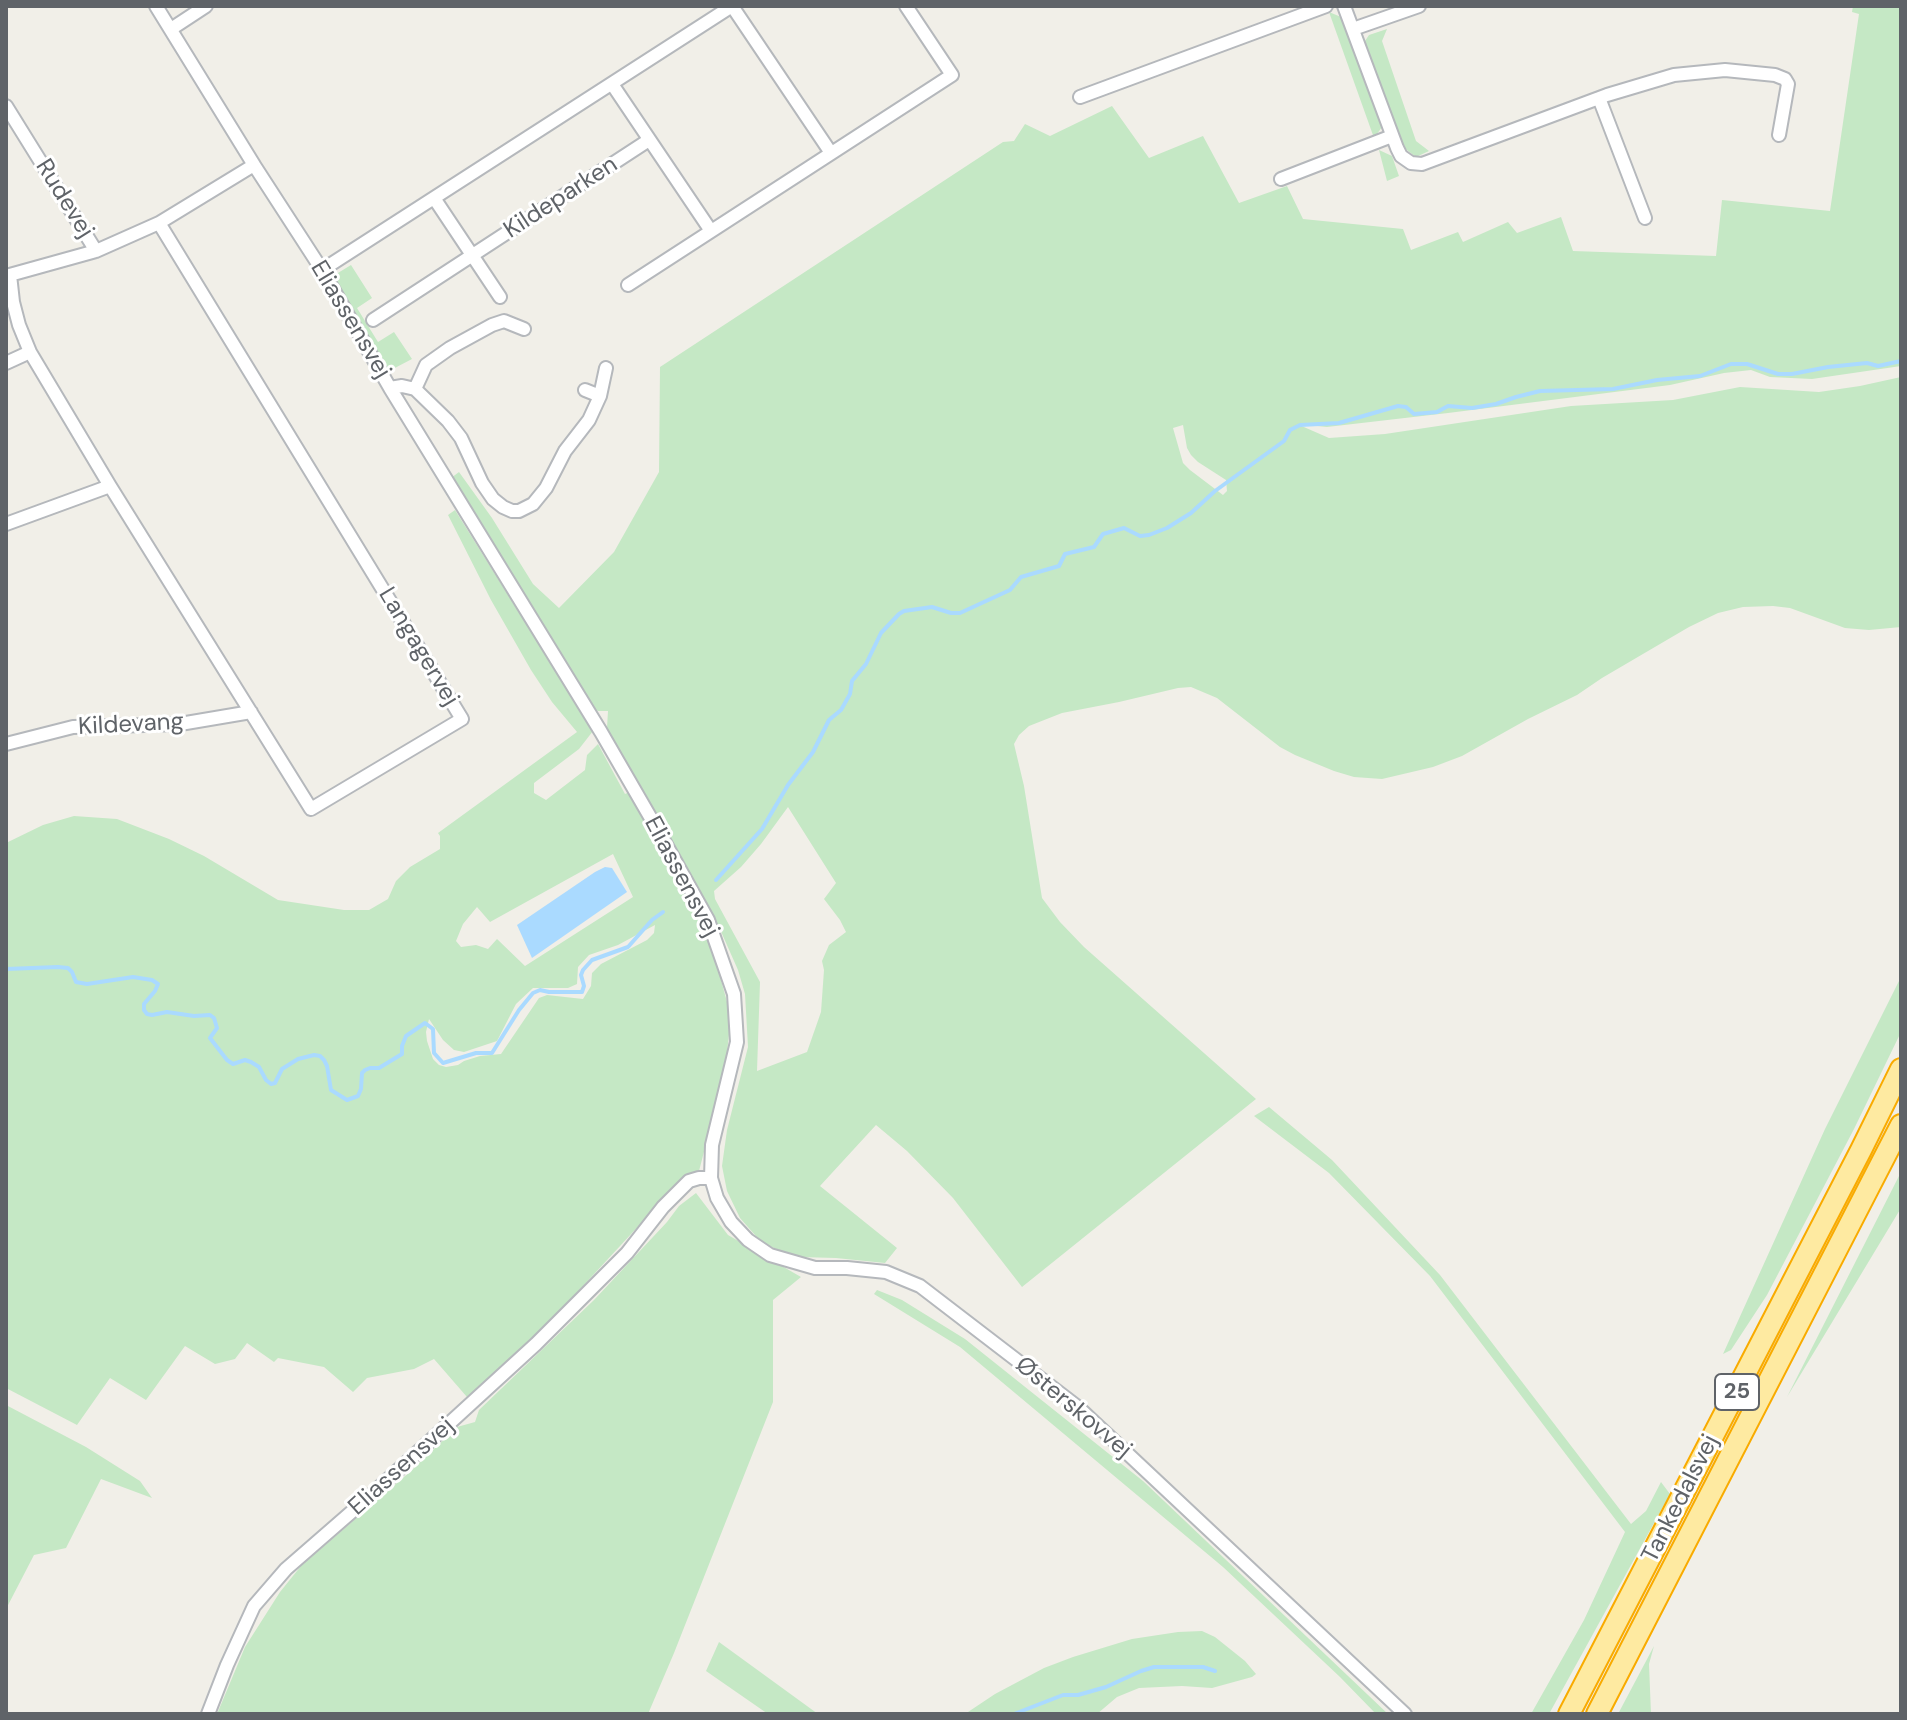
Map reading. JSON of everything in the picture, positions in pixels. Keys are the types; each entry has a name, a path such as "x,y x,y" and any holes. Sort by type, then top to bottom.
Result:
{"highway":[{"name":"Tankedalsvej","path":"1569,1714 1901,1069"},
{"name":"Tankedalsvej","path":"1597,1714 1901,1125"}],"street":[{"name":"Eliassensvej","path":"156,6 322,270 390,388 601,732 708,920 734,994 737,1042 712,1145 711,1178 689,1181 663,1207 627,1253 536,1344 286,1569 254,1606 208,1714"},
{"path":"171,29 206,6"},
{"path":"322,270 732,6 831,153"},
{"path":"628,285 952,75 906,6"},
{"path":"1080,97 1326,6"},
{"path":"1344,6 1392,136 1401,156 1411,163 1422,164 1599,98 1674,75 1725,70 1775,75 1785,79 1788,84 1779,135"},
{"path":"1353,29 1419,6"},
{"path":"612,84 711,231"},
{"path":"1599,98 1645,218"},
{"name":"Rudevej","path":"6,106 96,251"},
{"path":"1281,179 1392,136"},
{"name":"Kildeparken","path":"373,320 649,140"},
{"path":"8,275 96,251 159,223 254,165"},
{"path":"434,198 500,297"},
{"name":"Langagervej","path":"8,275 19,325 30,352 311,809 462,719 159,223"},
{"path":"415,389 426,365 450,348 504,321 524,329"},
{"path":"6,363 30,352"},
{"path":"390,388 402,386 415,389 448,421 461,438 493,499 512,511 533,504 546,488 565,451 589,420 600,396 606,368"},
{"path":"585,390 600,396"},
{"path":"6,524 110,486"},
{"name":"Kildevang","path":"8,739 73,727 180,724 251,712"},
{"name":"Østerskovvej","path":"711,1178 717,1198 731,1222 748,1240 770,1255 815,1268 886,1272 920,1286 1067,1398 1405,1714"}],"green space":[{"path":"1853,6 1901,6 1901,366 1812,379 1770,377 1751,370 1670,385 1448,413 1327,427 1297,424 1329,438 1385,434 1571,406 1673,400 1740,387 1819,392 1901,377 1901,627 1869,630 1845,628 1790,608 1773,606 1743,607 1718,613 1689,627 1577,695 1462,756 1433,767 1382,779 1354,777 1295,755 1217,698 1191,687 1062,713 1029,726 1014,744 1042,898 1084,947 1256,1099 1022,1287 953,1198 907,1151 876,1125 820,1186 897,1248 885,1263 789,1254 762,1243 740,1218 727,1191 722,1166 727,1130 748,1047 745,994 719,927 694,884 685,894 710,941 731,1016 725,1071 699,1171 682,1179 546,1326 467,1397 434,1359 414,1369 367,1378 353,1392 324,1367 278,1358 274,1362 247,1343 235,1359 215,1364 185,1346 146,1400 110,1378 77,1425 6,1388 6,843 43,825 74,816 117,819 204,856 278,900 344,910 369,910 388,899 396,881 410,867 440,849 438,833 577,732 531,670 491,600 448,515 455,510 593,731 579,749 534,783 534,793 546,800 585,770 587,755 598,744 625,794 641,787 607,728 608,711 598,711 592,707 451,478 459,472 533,584 559,608 614,552 659,472 660,367 1003,142 1014,141 1025,124 1050,136 1112,106 1149,158 1203,136 1239,203 1287,186 1303,219 1403,229 1411,250 1458,232 1463,242 1508,222 1517,233 1561,217 1573,251 1716,256 1722,200 1830,211 1859,14 1852,12","holes":["1183,425 1191,455 1226,480 1227,491 1223,495 1183,463 1173,428","788,807 836,883 824,899 846,932 829,945 822,961 821,1012 807,1052 757,1071 760,982 715,899 714,891 761,844","613,854 633,897 525,966 497,939 488,949 476,945 461,947 456,941 463,924 477,907 490,922","655,925 654,933 647,940 601,964 592,973 591,986 583,999 547,995 539,998 501,1054 480,1056 446,1067 433,1059 426,1032 429,1019 454,1050 464,1052 497,1041 516,1004 533,988 568,988 577,984 578,967 589,955 618,945"]},
{"path":"1329,12 1341,17 1382,127 1374,138"},
{"path":"1387,29 1382,41 1416,141 1429,151 1416,157 1403,147 1365,41 1369,35"},
{"path":"1379,150 1392,156 1399,176 1387,181"},
{"path":"351,265 372,298 357,308 378,342 394,332 412,359 389,371 333,276"},
{"path":"1901,977 1901,1032 1767,1295 1731,1350 1723,1354 1825,1129"},
{"path":"1269,1107 1332,1160 1440,1275 1631,1524 1646,1511 1661,1482 1670,1494 1549,1714 1531,1714 1584,1620 1625,1532 1430,1276 1329,1173 1254,1116"},
{"path":"1901,1172 1901,1208 1787,1397"},
{"path":"696,1193 728,1235 801,1277 773,1300 773,1402 648,1714 217,1714 245,1647 280,1592 301,1566 457,1427 475,1422 479,1410 594,1300 679,1206"},
{"path":"877,1290 902,1300 965,1339 1143,1481 1388,1714 1376,1714 1223,1567 960,1347 874,1294"},
{"path":"6,1405 86,1447 140,1481 152,1498 101,1479 66,1548 34,1555 6,1609"},
{"path":"1202,1631 1215,1637 1256,1674 1212,1688 1139,1688 1117,1697 1097,1714 965,1714 1044,1668 1073,1657 1132,1639"},
{"path":"719,1642 818,1714 768,1714 706,1671"},
{"path":"1654,1646 1649,1664 1651,1714 1618,1714"}],"water":[{"path":"605,867 612,868 627,892 532,958 517,925"}],"waterway":[{"path":"716,880 762,829 788,785 813,752 829,720 841,710 850,694 852,681 866,664 881,633 899,614 932,607 960,613 1010,590 1021,577 1059,566 1065,554 1094,547 1103,534 1124,528 1140,536 1167,528 1284,441 1290,430 1300,425 1339,423 1398,406 1406,407 1414,414 1437,412 1448,406 1472,408 1496,404 1540,391 1613,389 1700,376 1731,364 1747,364 1778,374 1792,374 1828,367 1867,363 1878,366 1901,361"},
{"path":"6,969 68,968 76,982 87,984 133,977 152,980 158,984 144,1004 147,1014 210,1015 217,1028 210,1038 227,1060 233,1064 245,1060 251,1062 259,1067 271,1084 275,1083 282,1069 298,1059 320,1056 327,1066 331,1090 347,1100 358,1096 365,1070 379,1068 402,1054 406,1036 425,1023 433,1029 434,1053 443,1063 476,1053 492,1053 533,993 540,990 582,992 581,975 592,960 628,947 663,912"},
{"path":"1014,1714 1063,1695 1078,1695 1106,1687 1154,1667 1203,1667 1215,1671"}]}
